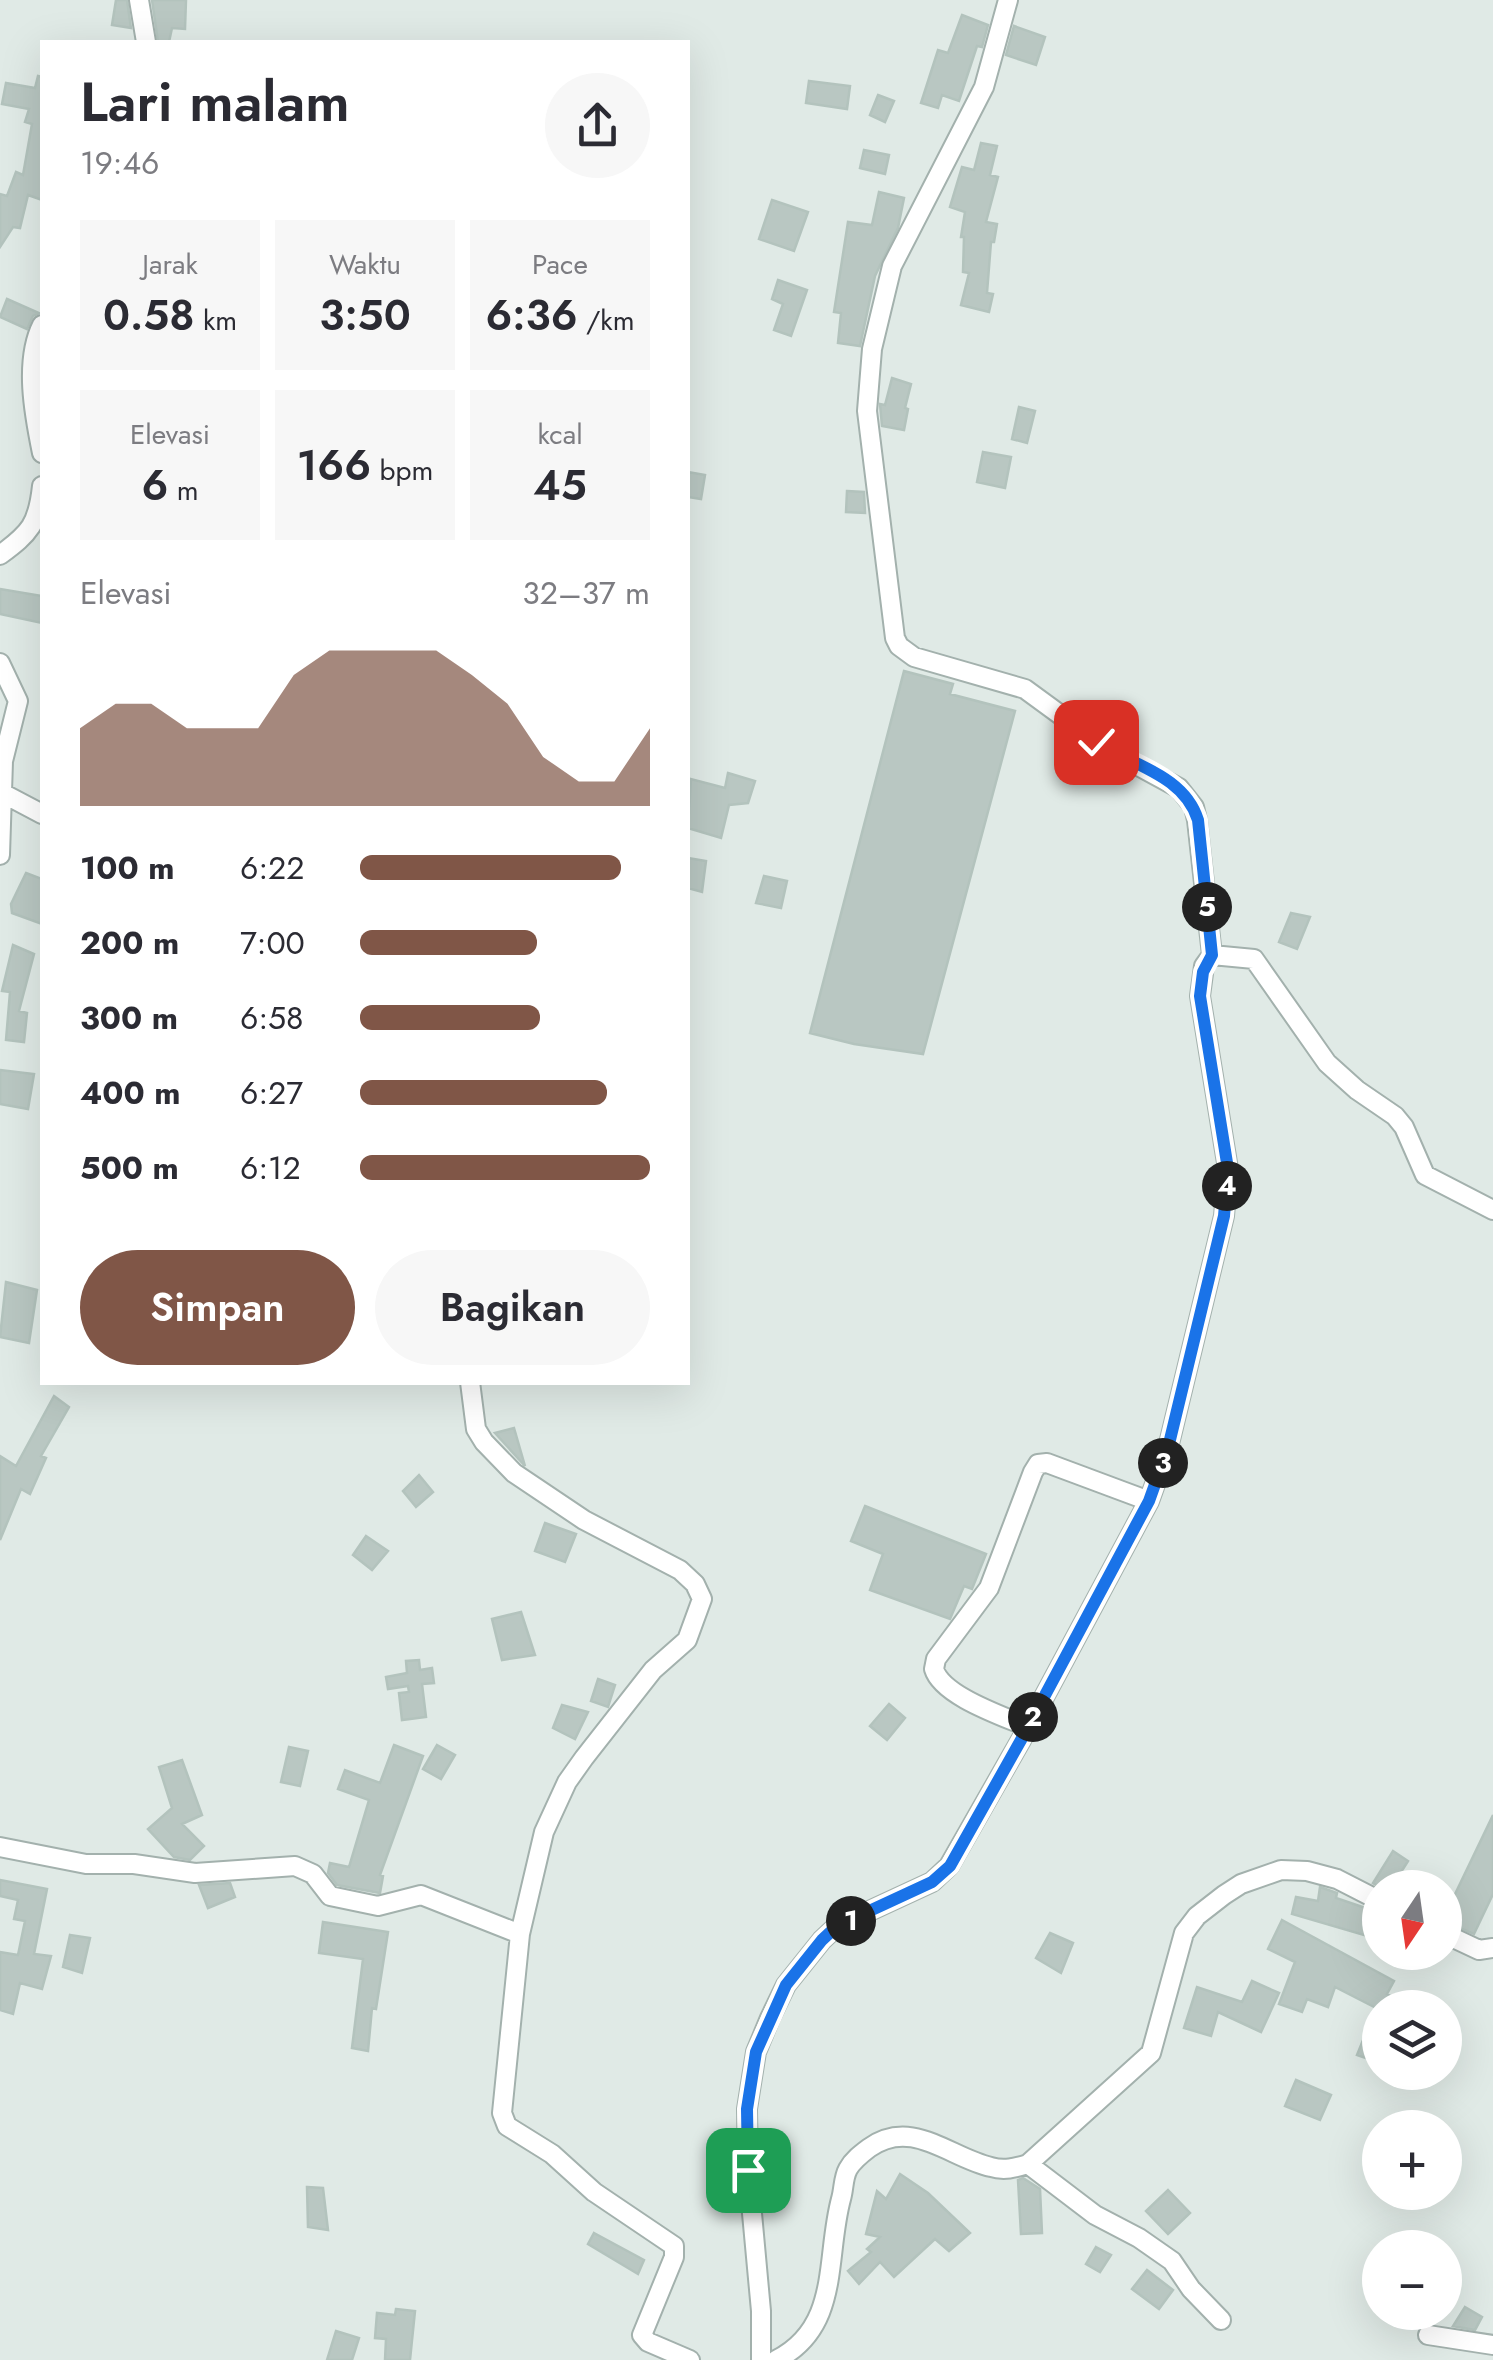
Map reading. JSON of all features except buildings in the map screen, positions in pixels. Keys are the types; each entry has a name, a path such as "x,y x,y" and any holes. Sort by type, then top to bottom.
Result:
{"street":[{"path":"139,0 146,40"},
{"path":"760,2360 759,2273 748,2170 747,2109 756,2052 786,1985 822,1940 837,1926 932,1882 950,1866 1028,1727 1149,1501 1168,1448 1224,1216 1228,1169 1200,996 1203,972 1212,955 1194,808 1179,788 1108,749 1025,688 914,657 895,638 867,411 872,349 892,266 984,87 1008,0"},
{"path":"40,330 34,347 34,372 40,433"},
{"path":"0,555 30,533 40,508"},
{"path":"0,663 18,700 3,761 0,855"},
{"path":"4,794 40,813"},
{"path":"1212,955 1254,959 1327,1063 1404,1127 1425,1174 1493,1210"},
{"path":"470,1385 476,1429 514,1473 584,1520 680,1570 695,1584 702,1599 688,1640 653,1670 560,1795 537,1854 520,1934 504,2122 552,2154 601,2197 674,2246 674,2257 642,2335 648,2342 690,2360"},
{"path":"1028,1727 954,1692 940,1682 934,1668 936,1659 989,1588 1033,1472 1038,1464 1047,1463 1149,1501"},
{"path":"0,1847 86,1864 141,1864 196,1873 295,1866 313,1874 330,1896 378,1906 421,1895 520,1934"},
{"path":"776,2360 795,2351 809,2337 823,2306 846,2171 857,2156 893,2137 918,2137 990,2168 1010,2169 1028,2164 1151,2053 1184,1933 1197,1916 1241,1884 1280,1870 1307,1871 1362,1892"},
{"path":"1462,1942 1479,1950 1493,1948"},
{"path":"1028,2164 1095,2214 1140,2238 1172,2262 1221,2320"},
{"path":"1428,2335 1493,2345"}],"route":[{"path":"748,2170 747,2109 756,2052 786,1985 837,1926 897,1901 932,1882 950,1866 1149,1501 1168,1448 1189,1365 1224,1216 1228,1169 1200,996 1203,972 1212,955 1198,820 1179,788 1096,742"}]}
